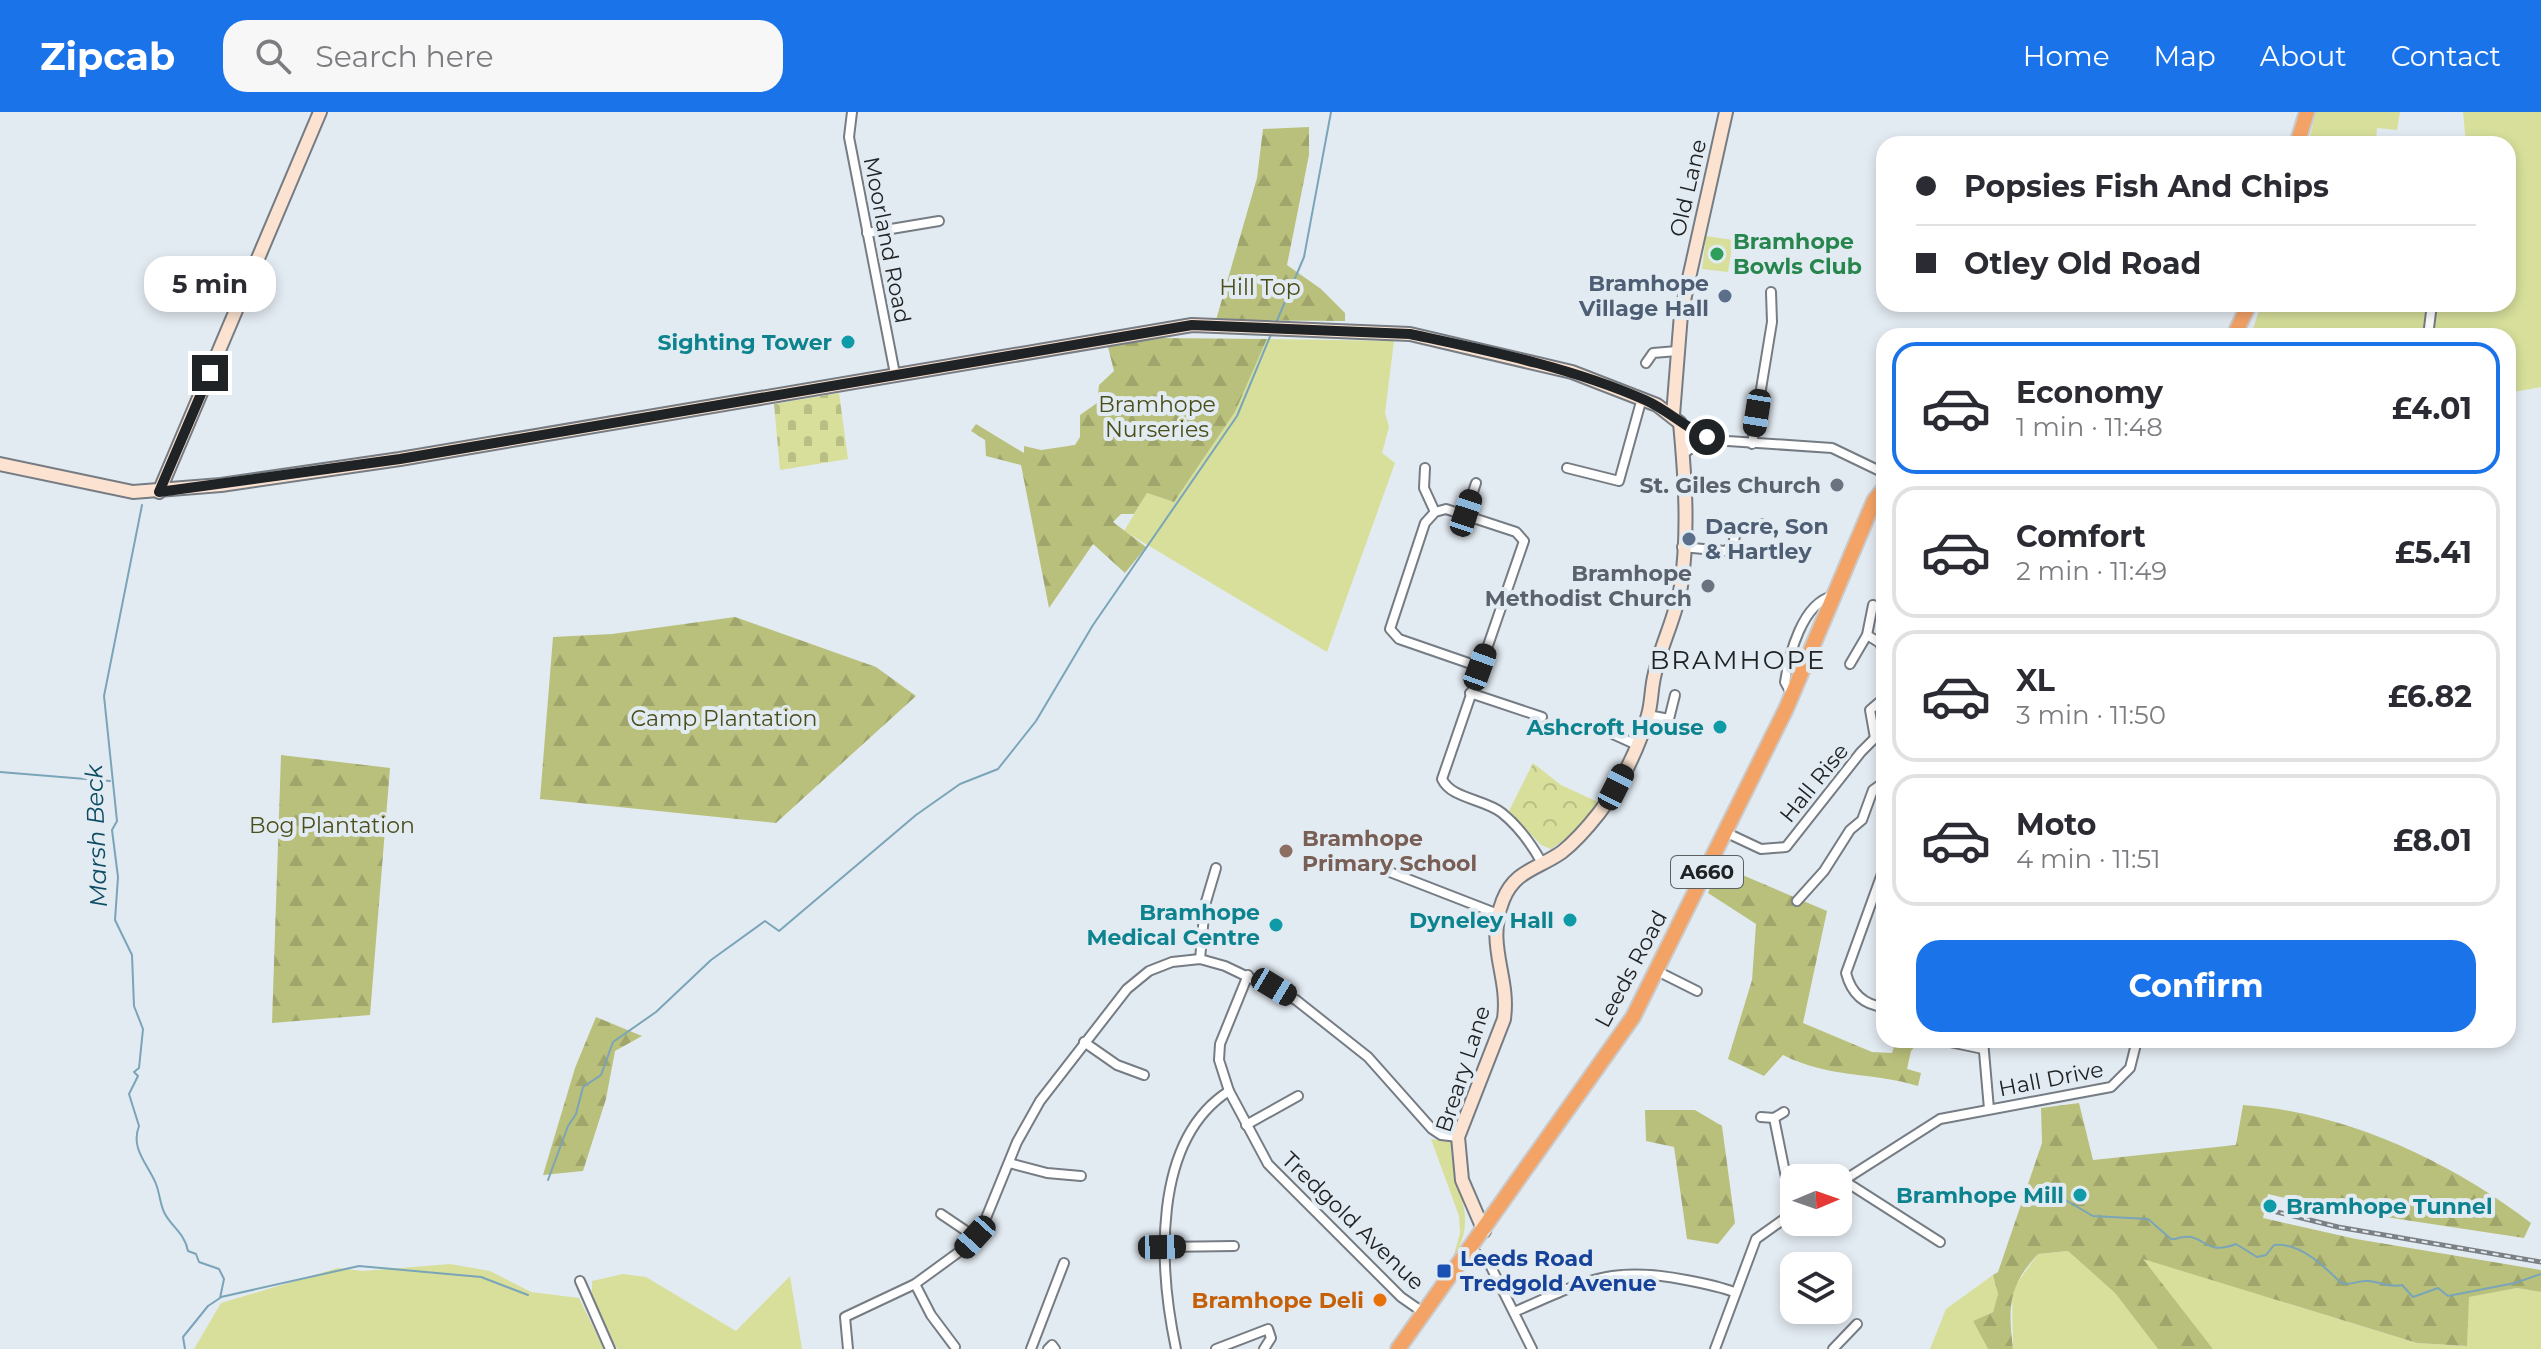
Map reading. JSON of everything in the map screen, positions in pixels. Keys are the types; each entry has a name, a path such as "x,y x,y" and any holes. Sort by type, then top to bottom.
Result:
{"highway":[{"path":"2300,136 2307,112"},
{"name":"Leeds Road","path":"1398,1349 1618,1042 1727,833 1792,695 1876,498"}],"street":[{"path":"159,492 320,112"},
{"name":"Moorland Road","path":"852,112 849,137 895,374"},
{"name":"Old Lane","path":"1683,454 1676,419 1677,351 1685,295 1726,112"},
{"path":"867,233 939,221"},
{"path":"1752,444 1772,322 1771,292"},
{"path":"0,464 114,489 159,492 385,461 1192,325 1410,334 1572,372 1642,398 1707,437 1752,444 1832,448 1876,469"},
{"path":"1646,363 1653,353 1677,351"},
{"path":"1567,468 1619,481 1642,398"},
{"path":"1683,454 1707,437"},
{"name":"Breary Lane","path":"1484,1231 1462,1180 1458,1137 1504,1019 1506,1002 1494,939 1498,914 1509,887 1520,873 1561,853 1602,810 1637,745 1648,715 1655,672 1681,587 1686,509 1683,454"},
{"path":"1425,468 1424,488 1435,512"},
{"path":"1466,513 1476,483"},
{"path":"1480,667 1399,639 1390,629 1425,523 1435,512 1446,509 1466,513 1516,532 1524,541 1480,667 1442,773 1445,786 1501,813 1525,837 1542,863"},
{"path":"1682,547 1725,551 1732,547 1736,533 1763,524"},
{"path":"1850,664 1867,635 1873,605"},
{"path":"1867,635 1876,641"},
{"path":"1470,693 1542,717"},
{"path":"1648,715 1669,719 1675,695"},
{"path":"1876,705 1870,710 1870,724 1876,732"},
{"path":"1604,730 1637,745"},
{"name":"Hall Rise","path":"1727,833 1761,849 1786,847 1876,742"},
{"path":"1797,901 1824,871 1850,830 1862,820 1876,788"},
{"path":"1364,862 1498,914"},
{"path":"1200,959 1205,905 1216,868"},
{"path":"1876,890 1846,973 1857,996 1876,1006"},
{"path":"848,1349 845,1317 915,1284 949,1263 975,1237 996,1197 1029,1117 1084,1042 1138,979 1172,962 1200,959 1248,975 1317,1014 1387,1078 1432,1129 1441,1135 1458,1137"},
{"path":"1657,971 1697,991"},
{"name":"Tredgold Avenue","path":"1248,975 1220,1044 1219,1060 1229,1091 1246,1125 1268,1164 1401,1297 1424,1313"},
{"path":"1084,1042 1125,1070 1144,1075"},
{"path":"1983,1048 1989,1109"},
{"name":"Hall Drive","path":"1852,1175 1940,1119 2111,1087 2130,1068 2135,1048"},
{"path":"1176,1349 1167,1306 1162,1247 1171,1183 1189,1135 1206,1106 1229,1091"},
{"path":"1246,1125 1298,1096"},
{"path":"1761,1117 1774,1118 1784,1112"},
{"path":"1774,1118 1783,1164"},
{"path":"1009,1163 1047,1173 1081,1176"},
{"path":"1852,1189 1940,1242"},
{"path":"941,1214 975,1237"},
{"path":"1715,1349 1756,1239 1780,1221"},
{"path":"1162,1247 1234,1246"},
{"path":"1471,1249 1490,1265 1532,1349"},
{"path":"1031,1349 1064,1263"},
{"path":"1514,1312 1574,1286 1623,1272 1661,1275 1734,1292"},
{"path":"580,1281 610,1349"},
{"path":"915,1284 931,1315 955,1347"},
{"path":"1833,1349 1857,1324"},
{"path":"1216,1349 1268,1329 1271,1338 1264,1349"}],"green space":[{"path":"2316,112 2400,112 2397,130 2377,128 2376,136 2310,136"},
{"path":"2463,112 2541,112 2541,387 2516,392 2516,328 2431,328 2433,312 2516,312 2516,136 2465,136"},
{"name":"Hill Top","path":"1309,127 1309,155 1287,265 1321,289 1345,313 1345,321 1216,320 1257,178 1263,129"},
{"name":"Bramhope Bowls Club","path":"1706,236 1733,240 1728,272 1702,269"},
{"path":"2258,312 2427,312 2426,328 2254,328"},
{"name":"Bramhope Nurseries","path":"1158,338 1267,339 1235,412 1174,502 1147,493 1134,514 1121,514 1113,522 1146,547 1125,573 1093,544 1049,608 1021,465 986,456 985,440 971,431 976,424 1024,453 1024,446 1041,450 1075,445 1080,437 1080,415 1097,403 1099,385 1114,371 1108,347"},
{"path":"1267,339 1394,341 1385,413 1389,427 1382,453 1395,463 1327,652 1124,531 1147,493 1174,502 1235,412"},
{"path":"839,393 848,459 780,470 774,404"},
{"name":"Camp Plantation","path":"735,617 876,667 916,696 776,823 540,799 553,637 612,634"},
{"name":"Bog Plantation","path":"281,755 390,768 370,1015 272,1023"},
{"path":"1533,763 1561,785 1600,803 1577,831 1551,849 1541,845 1509,811"},
{"path":"1719,865 1827,911 1803,1023 1872,1052 1892,1053 1894,1048 1913,1048 1907,1069 1921,1073 1918,1086 1817,1068 1783,1055 1764,1076 1728,1059 1752,980 1756,924 1708,893"},
{"path":"596,1017 642,1036 615,1051 606,1099 583,1171 543,1175 575,1068"},
{"path":"2079,1103 2093,1160 2236,1145 2243,1105 2320,1118 2395,1143 2500,1200 2531,1223 2524,1238 2326,1208 2268,1194 2263,1218 2356,1239 2541,1270 2541,1292 2517,1288 2469,1297 2467,1346 2417,1343 2143,1259 2213,1349 2158,1349 2115,1293 2068,1251 2038,1254 2021,1276 2012,1298 2013,1349 1988,1349 1973,1321 1993,1312 1998,1294 1993,1275 1998,1272 2042,1143 2041,1108"},
{"path":"1645,1110 1695,1110 1722,1126 1735,1223 1718,1244 1687,1239 1674,1147 1646,1141"},
{"path":"1431,1139 1451,1142 1465,1214 1461,1243 1453,1258 1460,1233 1459,1216"},
{"path":"2068,1251 2115,1293 2158,1349 2013,1349 2012,1290 2038,1254"},
{"path":"2141,1258 2417,1343 2467,1346 2468,1297 2517,1288 2541,1292 2541,1349 2213,1349"},
{"path":"450,1264 490,1271 531,1292 579,1298 604,1349 194,1349 221,1303 338,1268 363,1271"},
{"path":"623,1274 646,1277 736,1331 790,1276 802,1349 617,1349 592,1298 592,1281"},
{"path":"1993,1275 1998,1294 1993,1312 1973,1321 1988,1349 1930,1349 1946,1309"}],"waterway":[{"path":"1276,323 1304,257 1331,112"},
{"path":"548,1180 568,1126 576,1114 583,1087 601,1075 613,1042 656,1012 711,960 765,921 779,931 916,815 960,784 998,769 1036,721 1093,625 1237,416 1272,332"},
{"name":"Marsh Beck","path":"142,505 104,696 117,821 112,830 118,877 115,920 132,955 134,1006 143,1029 139,1068 134,1072 138,1076 129,1094 139,1126 138,1149 156,1184 165,1214 181,1235 188,1251 196,1254 199,1262 219,1269 224,1279 220,1298 208,1306 183,1337 185,1349"},
{"path":"0,772 110,781"},
{"path":"2032,1192 2060,1197 2093,1216 2148,1219 2171,1239 2191,1237 2218,1248 2236,1244 2257,1257 2266,1255 2274,1245 2293,1247 2311,1257 2341,1283 2368,1281 2402,1285 2413,1297 2438,1288 2448,1296 2515,1283 2541,1274"},
{"path":"221,1297 359,1266 481,1277 528,1295"}],"railway":[{"path":"2269,1210 2338,1227 2541,1262"}],"place":[{"name":"Bramhope Bowls Club","path":"1717,254"},
{"name":"Bramhope Village Hall","path":"1725,296"},
{"name":"Sighting Tower","path":"848,342"},
{"name":"St. Giles Church","path":"1837,485"},
{"name":"Dacre, Son & Hartley","path":"1689,539"},
{"name":"Bramhope Methodist Church","path":"1708,586"},
{"name":"Ashcroft House","path":"1720,727"},
{"name":"Bramhope Primary School","path":"1286,851"},
{"name":"Dyneley Hall","path":"1570,920"},
{"name":"Bramhope Medical Centre","path":"1276,925"},
{"name":"Bramhope Mill","path":"2080,1195"},
{"name":"Bramhope Tunnel","path":"2270,1206"},
{"name":"Leeds Road Tredgold Avenue","path":"1444,1271"},
{"name":"Bramhope Deli","path":"1380,1300"}],"district":[{"name":"BRAMHOPE","path":"1738,660"}],"route":[{"path":"210,373 159,492 400,459 1192,325 1366,331 1435,339 1572,372 1657,405 1680,423 1707,437"}]}
